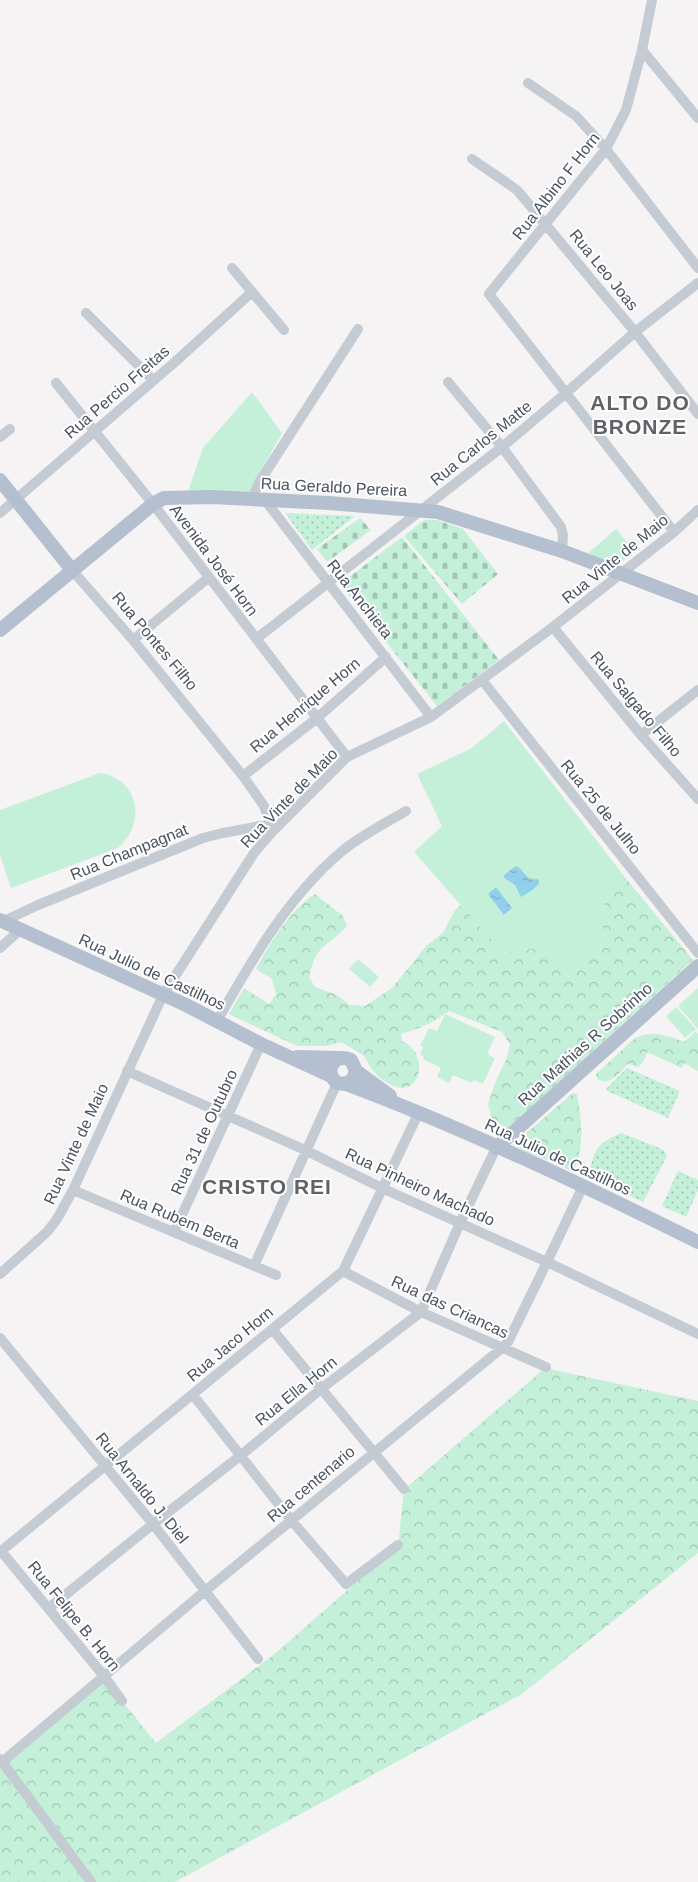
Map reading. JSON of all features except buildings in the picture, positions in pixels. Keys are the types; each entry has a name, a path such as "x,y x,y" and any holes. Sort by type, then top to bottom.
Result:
{"main road":[{"name":"Rua Pontes Filho","path":"0,480 72,570"},
{"name":"Rua Geraldo Pereira","path":"0,629 153,504 164,498 173,497 265,500 422,510 454,516 562,551 698,603"},
{"name":"Rua Julio de Castilhos","path":"2,920 163,995 338,1081 419,1112 583,1186 698,1242"},
{"name":"Rua Mathias R Sobrinho","path":"496,1148 698,966"},
{"name":"Rua Julio de Castilhos","path":"289,1056 338,1058"},
{"path":"342,1057 351,1060 356,1071 353,1079 338,1081 330,1067 338,1058 342,1057"},
{"name":"Rua Julio de Castilhos","path":"356,1071 402,1106"}],"street":[{"name":"Rua Albino F Horn","path":"566,394 489,294 606,149 626,110 642,50 652,0"},
{"path":"642,50 698,118"},
{"path":"528,83 576,116 606,149 698,268"},
{"name":"Rua Leo Joas","path":"472,159 518,190 635,332 698,414"},
{"path":"232,268 284,330"},
{"name":"Rua Carlos Matte","path":"256,639 502,447 566,394 635,332 698,283"},
{"name":"Rua Percio Freitas","path":"0,513 95,432 252,292"},
{"path":"86,313 153,380"},
{"path":"251,500 260,481 358,329"},
{"path":"448,382 502,447 561,527 563,536 562,551"},
{"name":"Avenida José Horn","path":"56,383 153,504 347,757"},
{"path":"566,394 674,532"},
{"path":"0,437 10,429"},
{"name":"Rua Anchieta","path":"265,500 432,717"},
{"name":"Rua Vinte de Maio","path":"0,1274 47,1232 57,1219 73,1190 163,995 272,828 347,757 432,717 553,627 674,532 698,510"},
{"name":"Rua Pontes Filho","path":"72,570 133,640 243,776 264,806 272,828"},
{"path":"133,640 208,578"},
{"name":"Rua Salgado Filho","path":"553,627 641,736 698,799"},
{"name":"Rua Henrique Horn","path":"243,776 316,719 386,657"},
{"name":"Rua 25 de Julho","path":"482,680 698,952"},
{"path":"641,736 698,690"},
{"path":"217,1022 257,952 291,904 342,852 406,811"},
{"name":"Rua Champagnat","path":"2,920 204,838 223,833 272,828"},
{"path":"0,948 21,929"},
{"name":"Rua 31 de Outubro","path":"174,1232 261,1044"},
{"name":"Rua Pinheiro Machado","path":"128,1071 305,1150 384,1189 547,1262 698,1333"},
{"path":"254,1266 305,1150 338,1081"},
{"name":"Rua Jaco Horn","path":"0,1551 343,1271 384,1189 419,1112"},
{"name":"Rua Ella Horn","path":"49,1608 321,1389 421,1312 460,1223 496,1148"},
{"name":"Rua centenario","path":"1,1760 372,1452 502,1348 508,1342 583,1186"},
{"name":"Rua Rubem Berta","path":"73,1190 276,1275"},
{"name":"Rua das Criancas","path":"343,1271 421,1312 546,1367"},
{"path":"272,1329 404,1490"},
{"name":"Rua Arnaldo J. Diel","path":"0,1338 153,1524 258,1658"},
{"path":"192,1394 291,1520 346,1584 398,1545"},
{"name":"Rua Felipe B. Horn","path":"0,1551 49,1608 122,1701"},
{"path":"1,1760 90,1882"}],"green space":[{"path":"252,392 282,433 254,483 250,494 188,491 203,448"},
{"path":"285,513 355,516 312,550"},
{"path":"360,518 371,530 327,562 317,549"},
{"path":"424,520 437,520 463,529 498,574 462,604 404,536"},
{"path":"616,529 635,552 617,565 587,554"},
{"path":"402,537 499,660 437,706 340,584"},
{"path":"504,721 628,881 605,901 601,949 569,977 544,947 503,953 414,852 442,826 417,774 472,748"},
{"path":"100,773 113,777 123,784 130,793 134,803 135,815 133,827 127,838 118,848 11,888 0,855 0,810"},
{"path":"628,881 693,960 500,1135 492,1120 488,1104 506,1060 510,1044 502,1032 449,1011 426,1025 401,1034 402,1041 410,1046 416,1054 419,1068 415,1081 405,1088 393,1086 382,1079 372,1070 364,1056 341,1042 327,1046 297,1046 229,1014 244,988 269,1004 276,994 272,979 256,969 274,938 289,918 315,894 343,916 347,926 319,952 309,977 315,987 337,995 350,1005 365,1006 392,988 427,945 443,933 455,910 461,905 503,953 544,947 569,977 601,949 605,901"},
{"path":"358,959 379,977 370,987 349,969"},
{"path":"698,988 698,1029 678,1006"},
{"path":"676,1007 696,1029 685,1038 666,1016"},
{"path":"445,1014 495,1037 487,1054 495,1058 483,1084 474,1080 472,1083 453,1075 449,1083 437,1077 441,1068 423,1059 424,1056 420,1054 423,1047 420,1046 429,1028 437,1031"},
{"path":"696,1031 698,1034 698,1071 684,1063 682,1068 647,1052 644,1061 638,1067 628,1064 610,1080 601,1081 597,1079 596,1074 635,1038 647,1034 660,1034 684,1042"},
{"path":"627,1068 680,1091 668,1118 605,1090"},
{"path":"573,1093 577,1094 581,1131 580,1150 575,1168 570,1170 517,1146 516,1142"},
{"path":"621,1133 664,1150 667,1156 643,1202 589,1176 598,1149 606,1141"},
{"path":"678,1171 698,1180 698,1190 686,1217 662,1206"},
{"path":"545,1368 698,1401 698,1553 522,1694 175,1882 0,1882 0,1759 104,1676 156,1743 272,1656 398,1546 404,1490"}],"water":[{"path":"516,866 527,877 539,881 534,889 521,897 515,885 504,878 504,875"},
{"path":"496,887 512,908 504,915 488,894"}],"district":[{"name":"ALTO DO BRONZE","path":"640,414"},
{"name":"CRISTO REI","path":"267,1186"}]}
